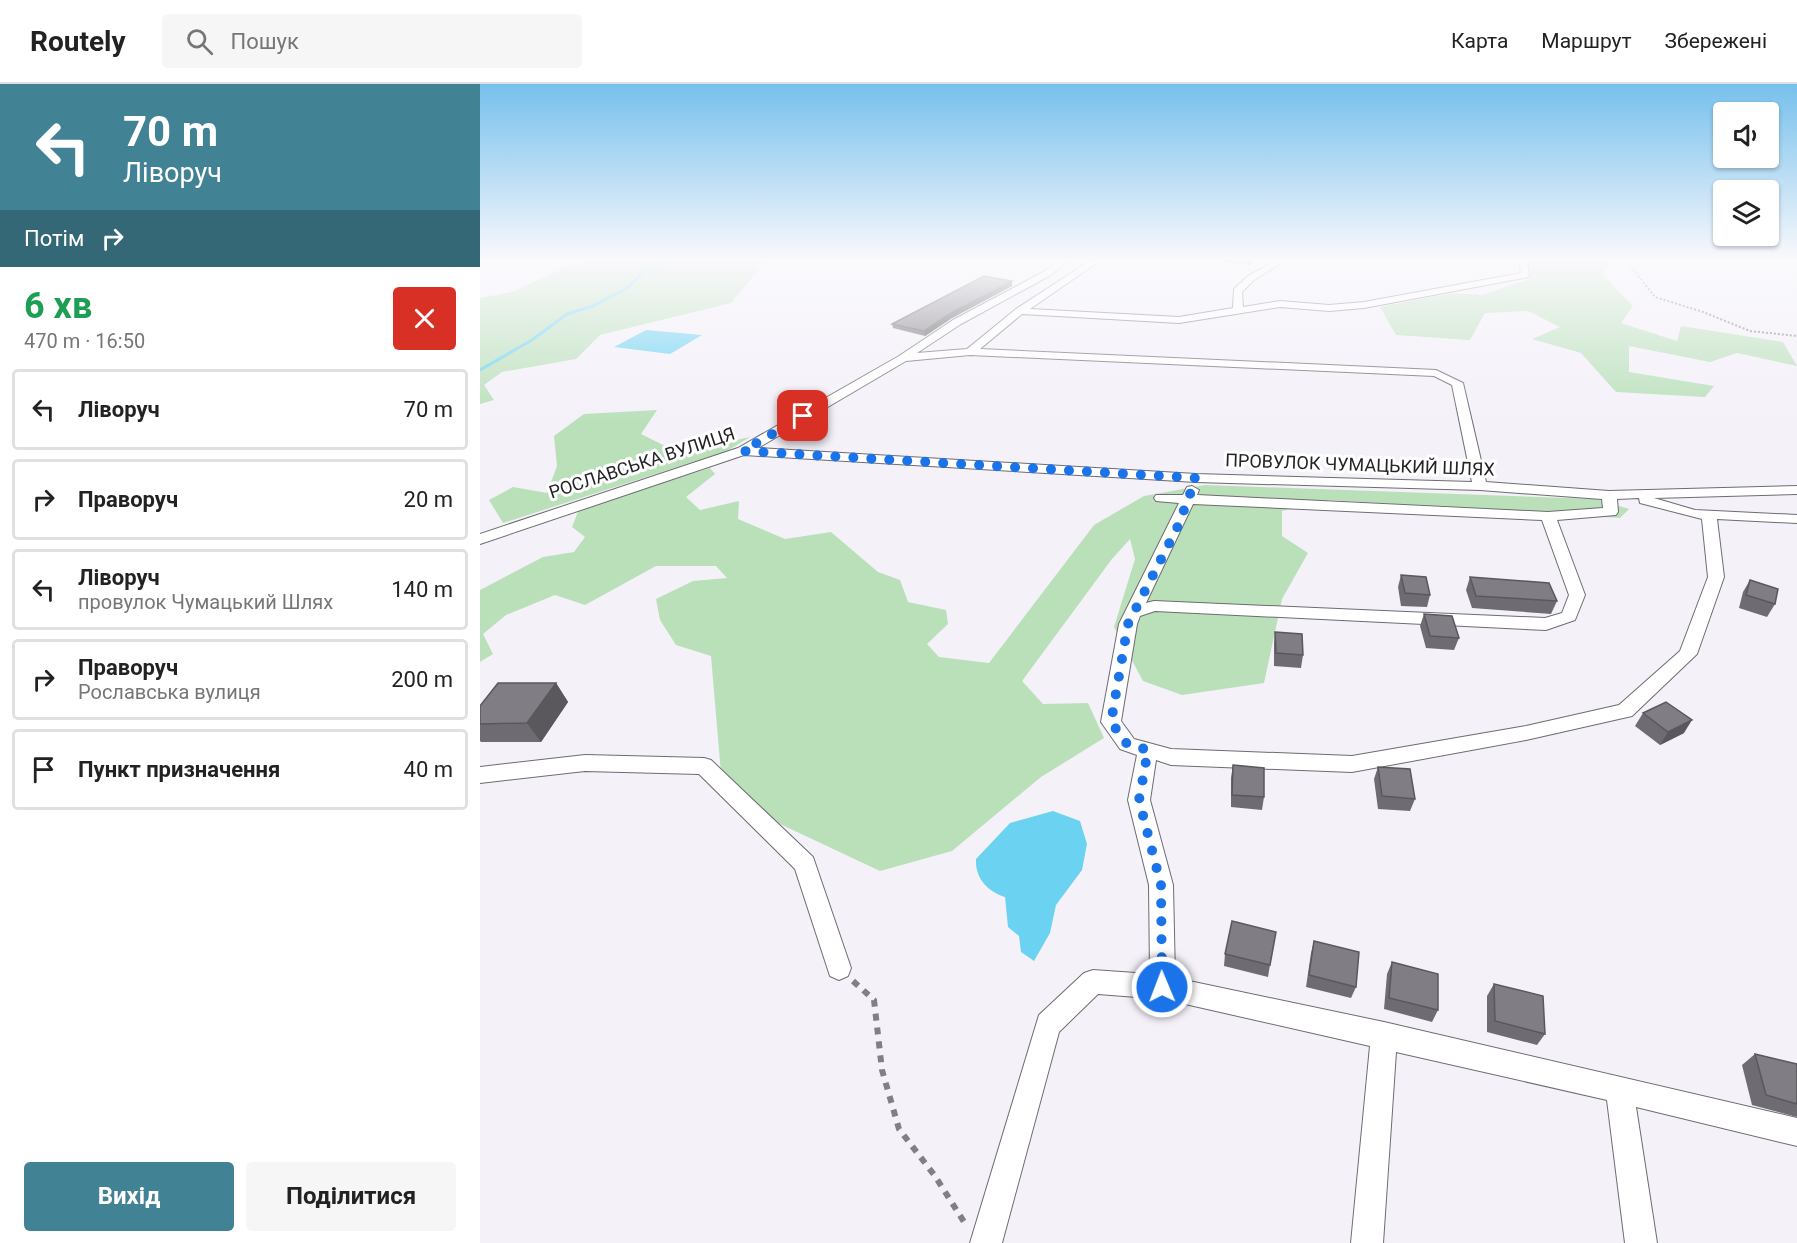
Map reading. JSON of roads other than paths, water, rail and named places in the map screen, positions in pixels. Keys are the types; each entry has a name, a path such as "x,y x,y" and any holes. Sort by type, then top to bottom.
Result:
{"street":[{"name":"РОСЛАВСЬКА ВУЛИЦЯ","path":"480,539 555,512 743,451 903,358 972,314"},
{"path":"970,352 1015,314"},
{"path":"1085,314 1179,320 1211,314"},
{"name":"РОСЛАВСЬКА ВУЛИЦЯ","path":"903,358 970,352 1436,373 1457,382 1480,486"},
{"name":"ПРОВУЛОК ЧУМАЦЬКИЙ ШЛЯХ","path":"743,451 1196,478 1480,486 1618,495 1797,490"},
{"path":"1196,478 1190,499 1128,624 1111,722 1127,744 1171,757 1352,764 1527,733 1625,711 1688,654 1716,577 1710,515"},
{"path":"1161,498 1548,516 1611,512 1618,495 1694,514 1797,519"},
{"path":"1133,613 1154,606 1546,624 1569,616 1577,595 1548,516"},
{"path":"1148,750 1139,800 1161,885 1162,987"},
{"path":"480,775 585,763 704,766 805,864 839,968"},
{"path":"978,1238 1048,1024 1093,982 1162,987 1384,1035 1797,1132"},
{"path":"1367,1243 1384,1035"},
{"path":"1619,1089 1641,1243"}],"water":[{"path":"646,330 702,335 670,354 614,347"},
{"path":"1053,811 1080,821 1087,844 1082,870 1056,905 1050,933 1034,961 1021,952 1019,936 1008,927 1005,897 983,883 976,866 976,859 1010,823"}],"waterway":[{"path":"480,370 532,340 567,314"}]}
